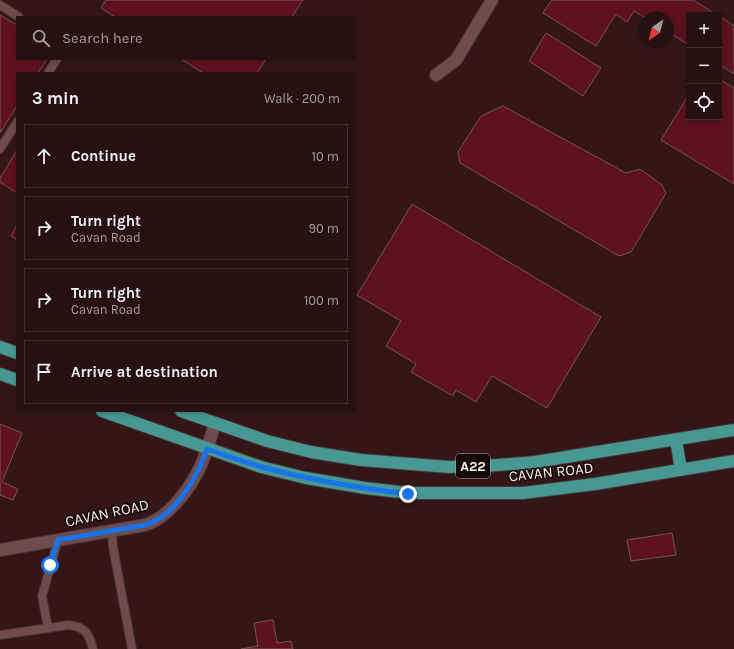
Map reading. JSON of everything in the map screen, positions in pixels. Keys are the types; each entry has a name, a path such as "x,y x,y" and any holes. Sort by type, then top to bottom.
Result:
{"main road":[{"path":"0,347 16,353"},
{"path":"0,374 16,380"},
{"name":"CAVAN ROAD","path":"105,412 261,467 306,478 408,494 523,493 734,461"},
{"name":"CAVAN ROAD","path":"184,412 267,441 311,452 361,460 449,467 535,462 734,430"},
{"path":"676,440 681,470"}],"street":[{"path":"436,75 456,60 492,0"},
{"name":"CAVAN ROAD","path":"0,550 145,525 154,522 164,516 180,499 193,480 201,465 215,423"}],"lane":[{"path":"0,5 17,16"},
{"path":"49,72 55,60"},
{"path":"0,149 16,124"},
{"path":"112,531 113,547 132,649"},
{"path":"48,628 42,596 58,540"},
{"path":"0,635 69,625 78,626 89,636 93,649"}],"building":[{"path":"106,0 303,0 293,16 113,16 101,8"},
{"path":"552,0 693,0 712,12 686,12 686,43 674,36 674,12 638,12 638,13 634,11 627,22 616,14 596,46 543,13"},
{"path":"0,15 16,24 16,60 46,60 39,72 16,72 16,108 0,133"},
{"path":"722,18 734,26 734,74 722,66"},
{"path":"546,33 601,68 583,96 529,61"},
{"path":"183,60 265,60 258,72 201,72"},
{"path":"722,81 734,88 734,184 661,140 686,99 686,120 722,120"},
{"path":"503,106 626,173 640,169 662,185 666,193 631,252 619,256 460,163 458,152 481,116"},
{"path":"16,152 16,192 0,182 0,178"},
{"path":"412,204 601,317 547,408 492,376 476,402 456,390 453,396 411,372 416,364 386,346 401,321 357,295"},
{"path":"16,227 16,239 11,236"},
{"path":"0,424 22,433 2,482 18,489 13,500 0,495"},
{"path":"672,533 676,555 631,561 627,540"},
{"path":"273,620 277,643 291,641 293,649 241,649 258,646 254,623"}],"route":[{"path":"50,565 58,540 145,525 164,516 180,499 193,480 207,449 261,467 306,478 408,494"}]}
